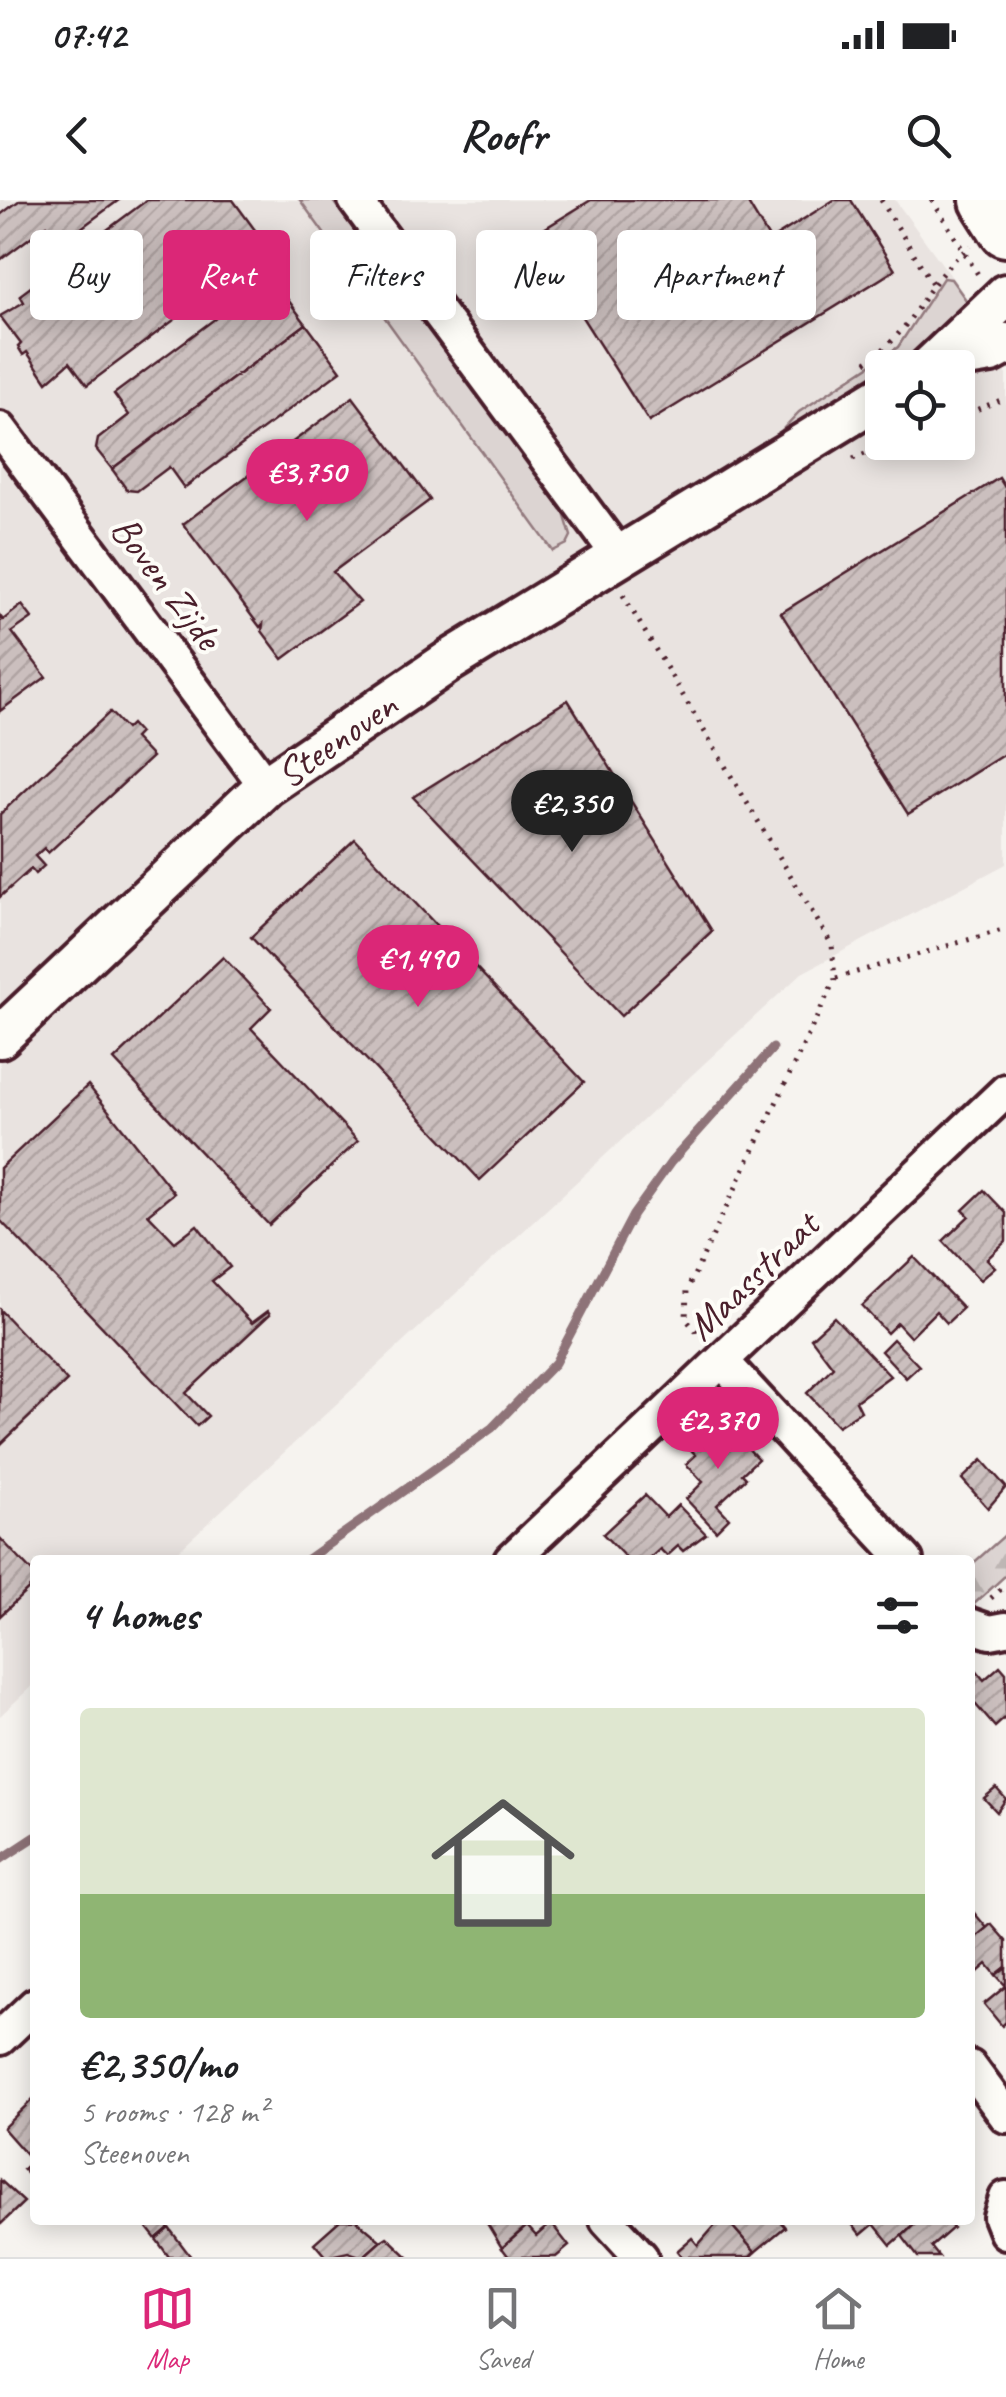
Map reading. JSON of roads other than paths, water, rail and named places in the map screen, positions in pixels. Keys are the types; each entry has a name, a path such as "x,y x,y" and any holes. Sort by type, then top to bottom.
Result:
{"main road":[{"path":"985,240 988,200"}],"street":[{"path":"354,200 612,560"},
{"path":"949,350 1006,295"},
{"path":"975,356 1006,344"},
{"name":"Steenoven","path":"0,1036 266,786 451,660 612,560 865,385"},
{"name":"Boven Zijde","path":"0,429 266,786"},
{"name":"Maasstraat","path":"516,1555 1006,1091"},
{"path":"723,1362 901,1555"},
{"path":"975,1627 990,1632 1006,1629"},
{"path":"0,2038 30,2010"},
{"path":"975,2073 1006,2116"},
{"path":"1006,2198 1000,2217 1006,2232"},
{"path":"620,2225 641,2257"}],"waterway":[{"path":"313,1555 492,1428 555,1363 633,1215 671,1162 773,1048"},
{"path":"0,1860 30,1840"}]}
